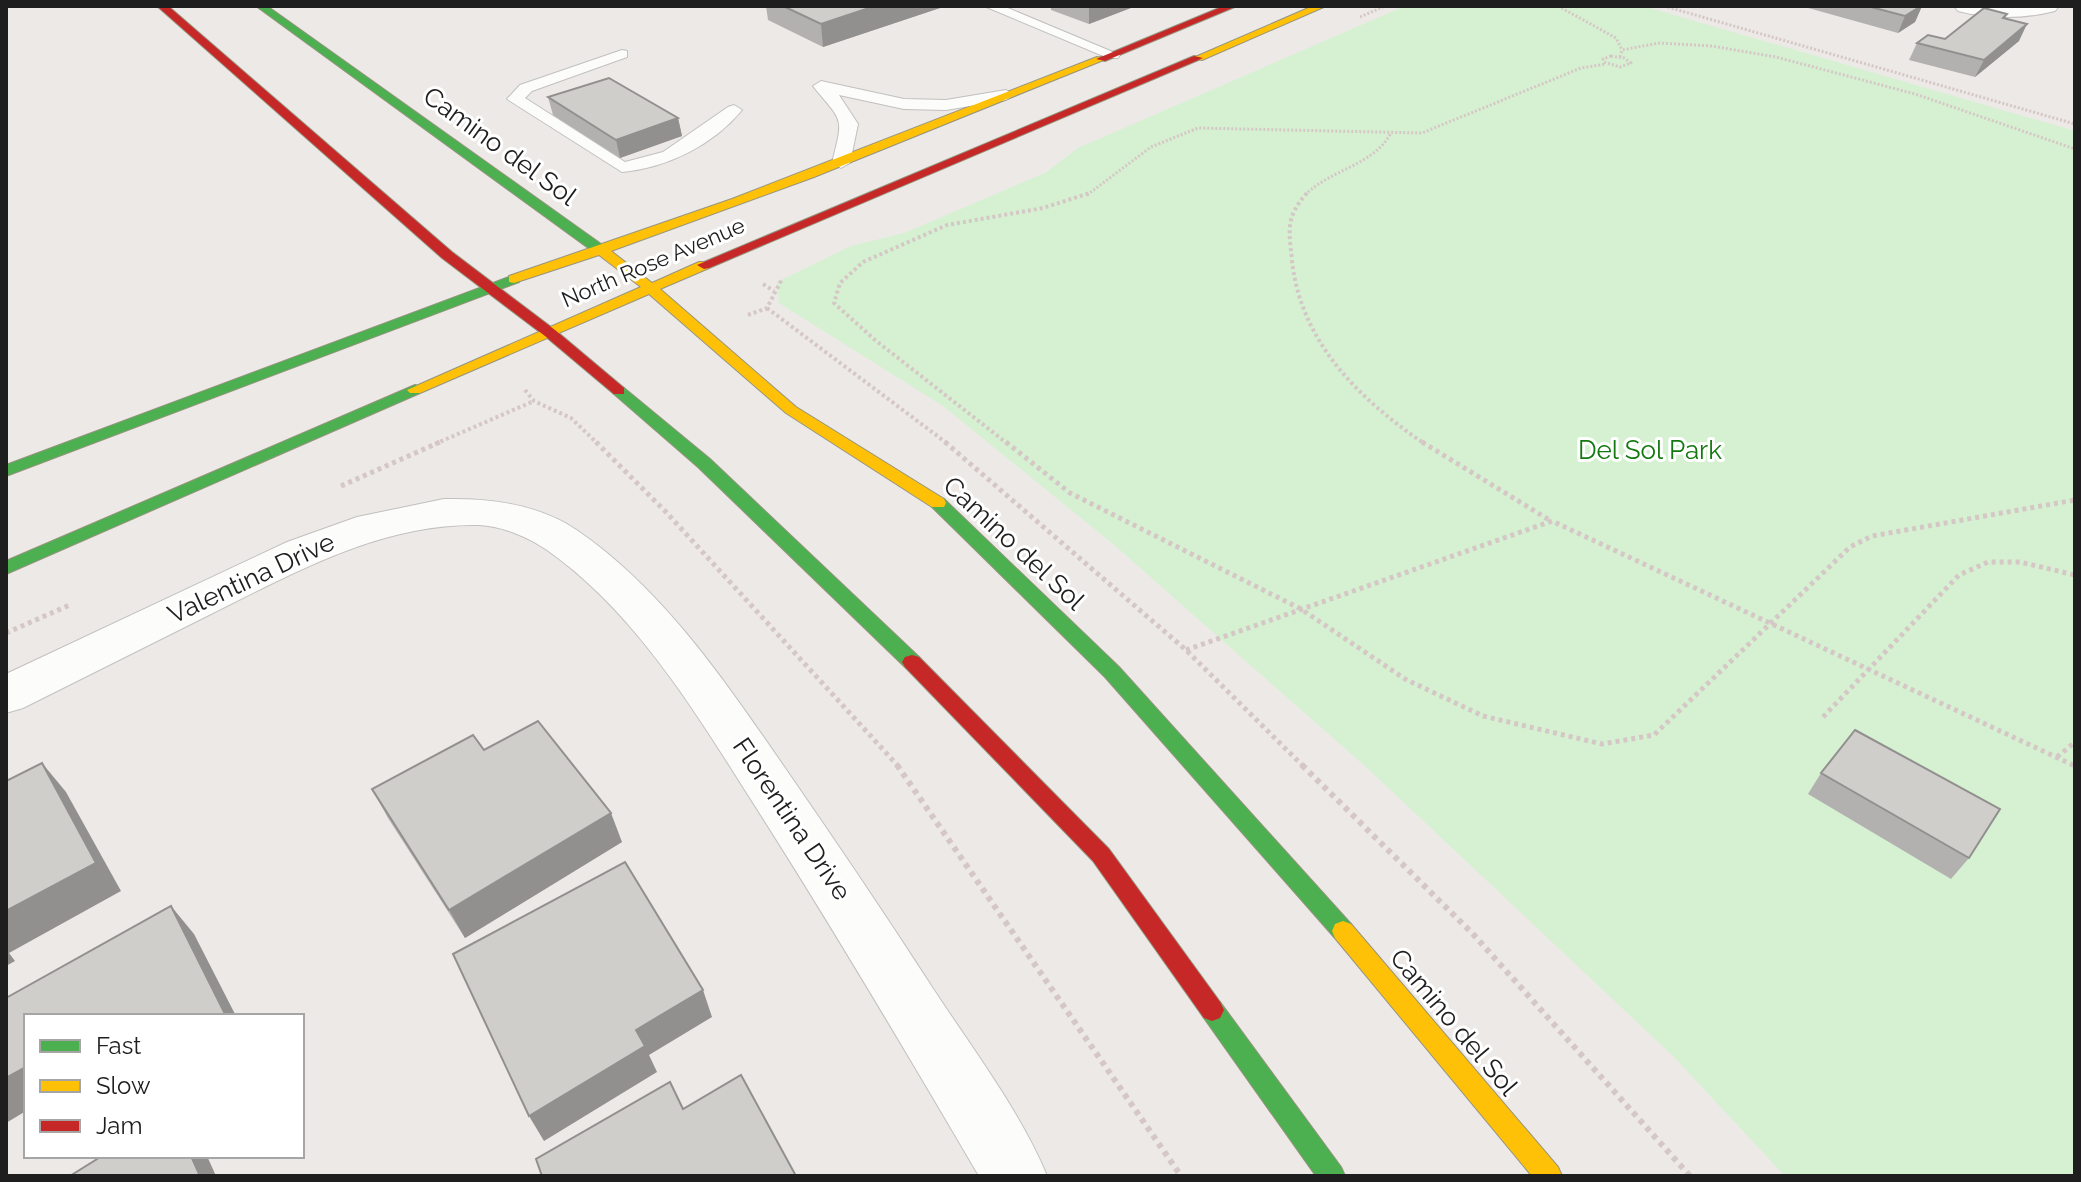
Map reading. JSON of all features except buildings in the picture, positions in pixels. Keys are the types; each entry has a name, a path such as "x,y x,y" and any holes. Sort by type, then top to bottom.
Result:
{"street":[{"path":"162,6 447,255 550,333 704,463 924,673 1101,855 1332,1176"},
{"name":"Camino del Sol","path":"261,6 602,251 650,288 791,410 941,505 1112,672 1247,820 1399,995 1549,1176"},
{"name":"North Rose Avenue","path":"6,471 488,287 602,251 841,163 1232,6"},
{"name":"North Rose Avenue","path":"6,568 650,288 1321,6"},
{"path":"1966,6 2010,10 2047,6"},
{"name":"Valentina Drive","path":"6,695 338,537 379,524 433,514 484,512 509,517"},
{"name":"Florentina Drive","path":"509,517 564,541 621,591 689,667 864,926 1015,1176"}],"lane":[{"path":"991,6 1113,55"},
{"path":"622,54 526,88 515,99 622,167 663,160 691,144 734,110"},
{"path":"841,163 850,124 840,104 821,86 914,105 946,105 1019,92"}],"path":[{"path":"1558,6 1616,38 1622,50 1620,57"},
{"path":"1664,6 2075,124"},
{"path":"1622,50 1633,44 1657,41 1694,43 1796,63 1855,76 1947,103 2075,149"},
{"path":"1606,64 1604,58 1620,57 1630,61 1630,65 1620,67 1606,64 1581,68 1422,133 1198,128 1151,147 1099,189 1085,196 1043,208 947,225 863,262 840,283 834,303 875,340 1070,493 1301,609 1405,679 1483,716 1602,744 1654,735 1850,547 1872,536 2075,500"},
{"path":"1391,133 1383,148 1324,179 1301,197 1291,212 1288,225 1301,308 1322,346 1354,387 1418,441 1552,521 2075,766"},
{"path":"767,308 974,464 1186,650 1473,934 1690,1176"},
{"path":"534,401 571,418 666,512 899,767 1181,1176"},
{"path":"1186,650 1552,521"},
{"path":"1823,717 1959,575 1988,562 2020,562 2075,575"},
{"path":"2057,757 2075,742"}],"green space":[{"name":"Del Sol Park","path":"1405,6 1643,6 2075,131 2075,1176 1785,1176 1673,1056 1366,767 1113,544 943,406 779,303 777,282 851,246 904,233 1045,173 1078,148"}],"traffic: fast":[{"path":"261,6 603,252"},
{"path":"6,471 514,279"},
{"path":"6,568 415,390"},
{"path":"619,391 704,463 912,662"},
{"path":"938,503 1112,672 1343,931"},
{"path":"1212,1010 1332,1176"}],"traffic: slow":[{"path":"1198,58 1321,6"},
{"path":"514,279 736,202 1101,59"},
{"path":"603,252 650,288 791,410 938,503"},
{"path":"415,390 704,265"},
{"path":"1343,931 1549,1176"}],"traffic: jam":[{"path":"162,6 447,255 550,333 619,391"},
{"path":"1101,59 1232,6"},
{"path":"704,265 1198,58"},
{"path":"912,662 1101,855 1212,1010"}]}
